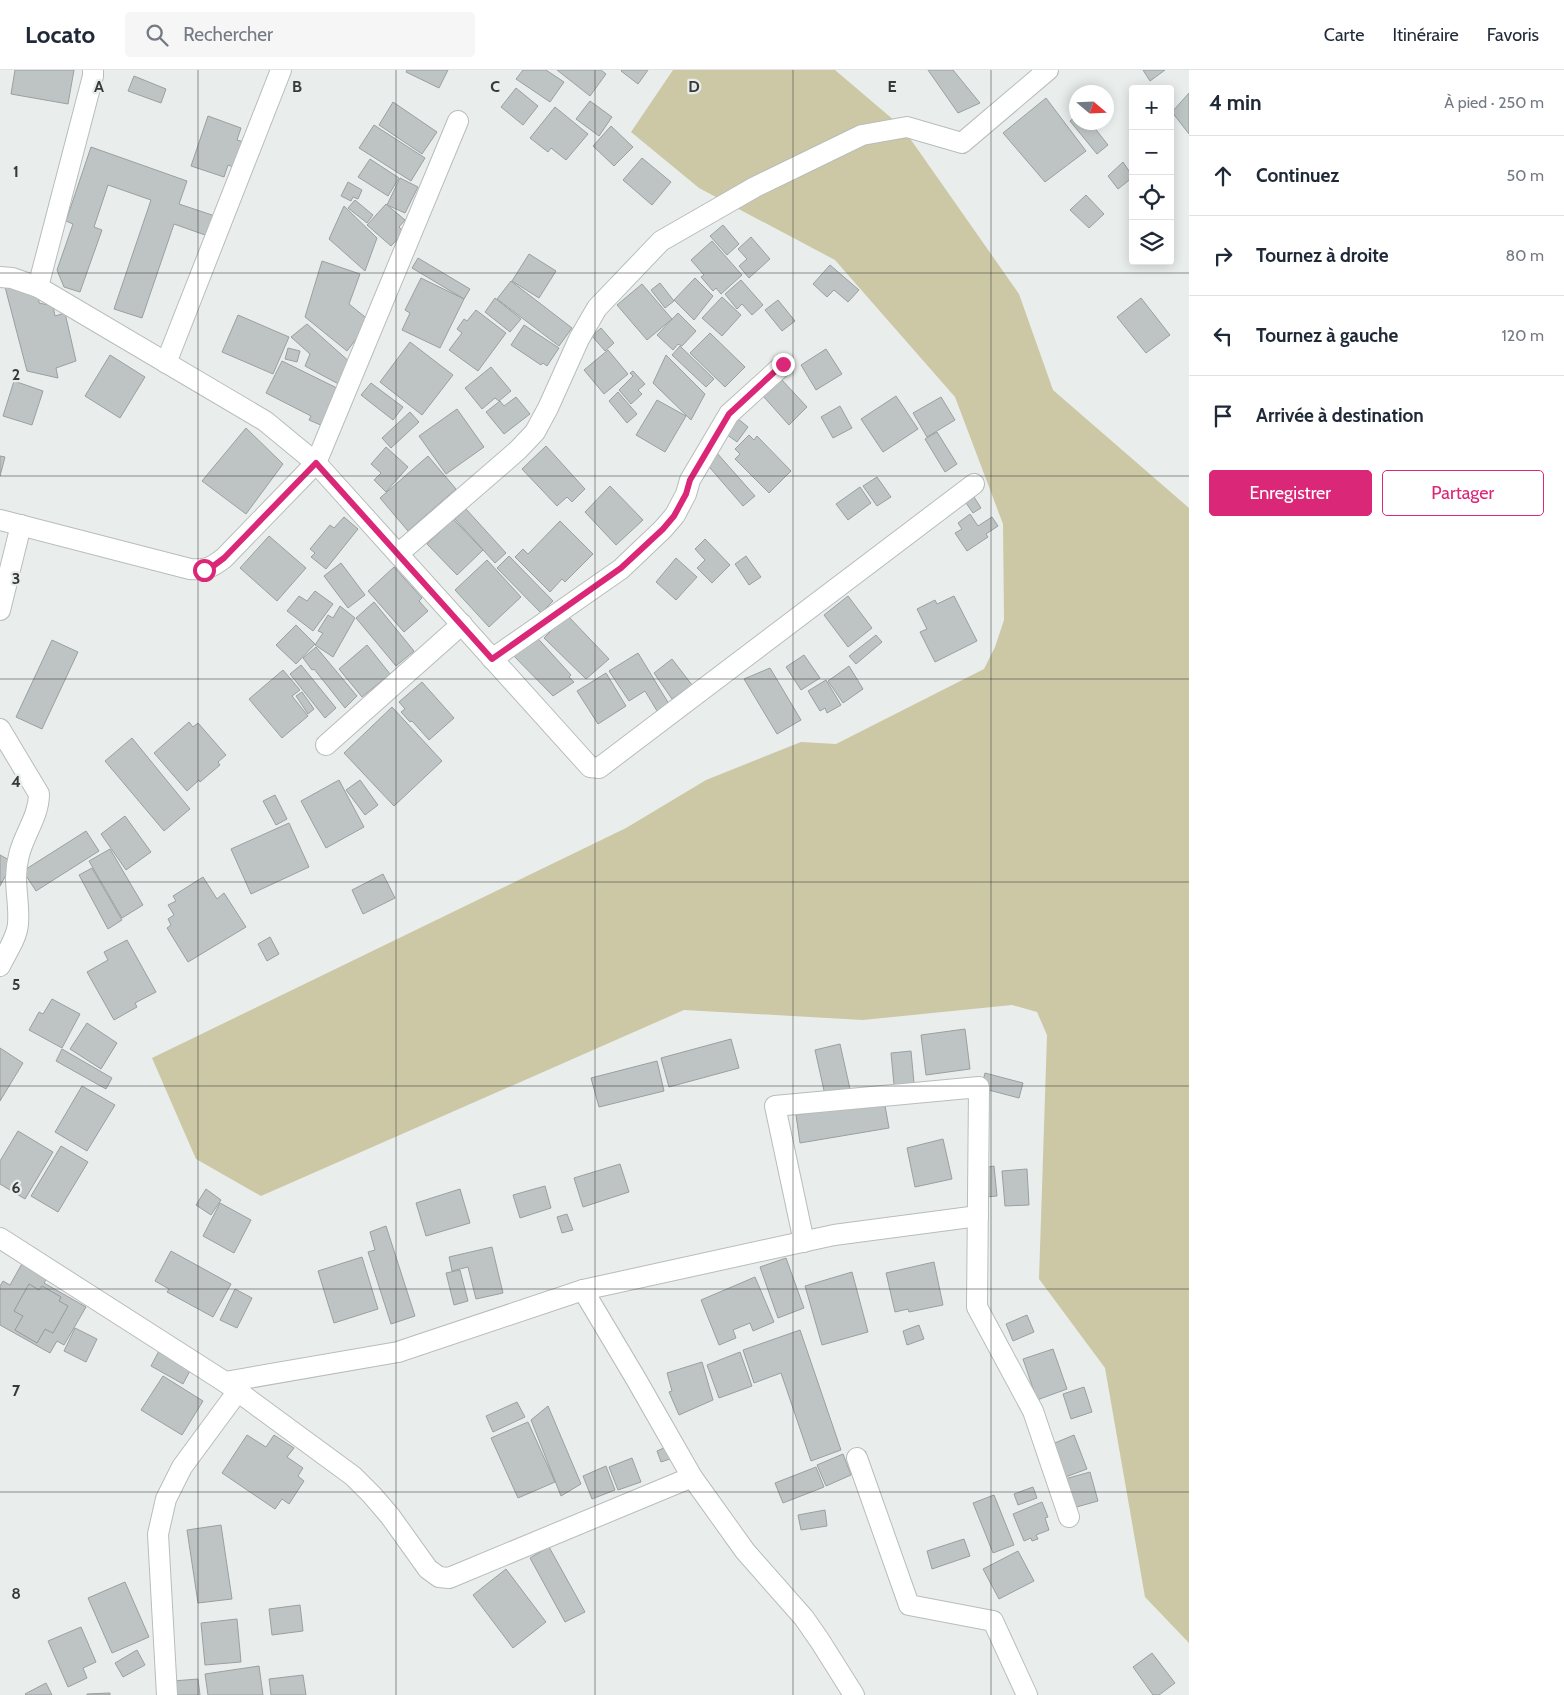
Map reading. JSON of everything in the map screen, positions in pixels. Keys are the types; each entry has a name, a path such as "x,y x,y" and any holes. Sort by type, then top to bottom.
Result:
{"street":[{"path":"38,287 93,70"},
{"path":"166,363 281,70"},
{"path":"398,554 518,450 535,432 579,339 597,308 661,241 755,187 862,135 907,127 962,143 1048,70"},
{"path":"0,520 190,569 204,570 212,567 224,558 316,463 458,122"},
{"path":"0,277 12,278 38,287 265,421 316,463 590,767 599,768 974,484"},
{"path":"492,659 621,568 663,529 674,516 686,494 690,480 729,414 783,364"},
{"path":"0,610 21,525"},
{"path":"326,745 462,624"},
{"path":"0,729 39,794 39,805 19,854 15,875 18,924 13,940 0,966"},
{"path":"804,1242 775,1106 979,1087 976,1307 1033,1411 1069,1517"},
{"path":"167,1695 158,1534 166,1498 232,1386 398,1352 582,1290 834,1235 978,1216"},
{"path":"0,1238 232,1386 353,1476 390,1516 428,1569 439,1577 449,1578 692,1477"},
{"path":"582,1290 692,1477 745,1551 809,1626 854,1695"},
{"path":"857,1458 909,1605 993,1621 1027,1695"}],"shaded area":[{"path":"673,70 835,70 902,127 1019,294 1053,390 1189,508 1189,1643 1145,1597 1105,1368 1039,1279 1047,1035 1037,1012 1012,1005 863,1020 684,1010 261,1196 196,1159 152,1058 626,828 706,780 801,742 836,744 984,669 995,647 1004,620 1003,524 955,397 835,260 699,188 631,132"}],"building":[{"path":"15,70 74,70 68,104 11,94"},
{"path":"407,70 448,70 439,88 406,72"},
{"path":"523,70 546,70 564,82 550,102 516,79"},
{"path":"557,70 601,70 606,74 590,96"},
{"path":"622,70 648,70 638,84"},
{"path":"928,70 953,70 980,103 958,113"},
{"path":"1143,70 1165,70 1150,81"},
{"path":"134,76 166,89 161,103 128,91"},
{"path":"516,88 538,106 523,125 501,107"},
{"path":"1189,93 1189,134 1174,115 1174,110"},
{"path":"1046,98 1086,151 1045,182 1003,133"},
{"path":"590,101 612,117 599,136 576,119"},
{"path":"393,102 437,132 422,154 379,125"},
{"path":"555,107 588,134 566,160 551,148 548,152 530,138"},
{"path":"208,116 241,128 237,140 244,142 235,168 228,165 224,177 191,166"},
{"path":"374,125 425,158 411,181 359,148"},
{"path":"611,126 633,147 614,166 593,146"},
{"path":"1077,130 1096,130 1108,145 1097,154"},
{"path":"91,147 187,181 179,204 215,216 208,236 174,224 142,318 114,309 151,200 108,185 94,227 102,230 80,292 64,287 57,270 73,224 66,221"},
{"path":"642,158 671,182 652,205 623,180"},
{"path":"370,159 399,178 388,196 358,177"},
{"path":"1123,162 1129,171 1129,180 1118,189 1108,176"},
{"path":"400,178 418,187 405,213 387,205"},
{"path":"348,182 362,190 358,199 353,197 351,201 341,196"},
{"path":"1086,195 1104,214 1089,228 1070,210"},
{"path":"355,200 373,215 367,223 348,208"},
{"path":"386,204 405,220 399,227 404,232 391,246 367,225"},
{"path":"344,206 377,238 365,271 329,239"},
{"path":"723,225 739,244 727,255 710,236"},
{"path":"751,237 770,259 749,278 739,266 747,259 738,249"},
{"path":"712,241 742,275 721,294 716,288 713,291 701,277 704,275 691,260"},
{"path":"529,254 556,271 539,298 512,281"},
{"path":"418,258 470,289 464,299 412,268"},
{"path":"322,261 360,274 349,304 370,321 347,351 305,317"},
{"path":"830,265 859,290 848,302 834,290 827,297 813,284"},
{"path":"421,278 464,299 440,348 402,330 410,313 405,310"},
{"path":"695,278 713,296 694,320 674,300"},
{"path":"741,280 763,305 752,315 742,304 737,309 725,294"},
{"path":"511,281 572,328 559,346 497,299"},
{"path":"660,283 674,301 665,308 651,290"},
{"path":"642,284 672,319 647,340 617,305"},
{"path":"5,287 39,295 39,303 53,306 55,316 65,313 76,361 56,368 58,378 27,371"},
{"path":"722,297 741,315 722,336 702,318"},
{"path":"495,298 521,319 510,332 485,312"},
{"path":"1141,298 1170,335 1146,353 1117,317"},
{"path":"778,300 795,321 782,331 765,310"},
{"path":"476,310 506,333 478,371 449,350 462,333 457,329 464,319 467,321"},
{"path":"678,313 696,331 682,346 678,344 673,350 657,335"},
{"path":"238,315 289,337 273,374 222,352"},
{"path":"307,324 352,364 346,388 305,366 310,354 291,337"},
{"path":"524,325 559,348 547,366 543,363 541,365 511,345"},
{"path":"601,328 614,343 605,351 592,336"},
{"path":"710,333 745,367 725,387 690,353"},
{"path":"410,342 453,375 422,415 380,382"},
{"path":"680,346 714,379 706,387 672,355"},
{"path":"288,348 300,351 297,362 285,359"},
{"path":"826,349 842,374 816,390 801,365"},
{"path":"608,350 628,374 604,394 584,370"},
{"path":"110,355 145,377 120,418 85,396"},
{"path":"666,355 705,394 691,420 653,383"},
{"path":"282,361 341,390 323,426 309,420 311,416 266,393"},
{"path":"491,367 511,391 499,401 495,398 482,409 465,388"},
{"path":"633,371 645,384 638,390 642,394 631,404 619,390 633,376 630,373"},
{"path":"781,379 807,407 789,425 763,396"},
{"path":"14,381 43,391 32,425 3,416"},
{"path":"371,383 403,407 393,420 361,395"},
{"path":"618,392 637,414 627,423 609,401"},
{"path":"896,396 918,429 883,452 861,419"},
{"path":"516,397 530,414 504,434 486,412 500,401 504,406"},
{"path":"941,397 955,420 927,437 913,413"},
{"path":"657,400 686,416 665,452 636,435"},
{"path":"840,406 852,428 833,438 821,417"},
{"path":"457,409 484,447 446,474 419,436"},
{"path":"410,412 419,422 391,448 382,438"},
{"path":"737,418 748,427 737,442 726,434"},
{"path":"246,428 283,464 246,514 202,481"},
{"path":"937,432 957,464 945,472 925,439"},
{"path":"749,435 754,440 757,436 791,471 769,493 735,459 740,454 735,449"},
{"path":"546,446 585,489 572,502 567,497 557,506 522,469"},
{"path":"386,447 408,467 386,492 374,480 381,473 371,464"},
{"path":"716,452 755,496 743,506 705,462"},
{"path":"0,456 5,457 0,476"},
{"path":"428,456 456,489 408,531 380,498"},
{"path":"877,477 891,497 877,506 863,486"},
{"path":"610,486 643,520 616,545 585,512"},
{"path":"860,487 871,503 848,520 836,504"},
{"path":"974,497 981,508 973,513 966,503"},
{"path":"466,509 506,553 495,563 455,519"},
{"path":"970,514 978,526 992,517 998,526 986,534 988,537 967,551 955,533 962,529 958,523"},
{"path":"344,517 358,529 326,569 311,557 315,553 310,549 330,525 334,528"},
{"path":"453,519 483,550 457,575 427,544"},
{"path":"560,521 593,554 565,582 562,579 550,592 515,557 523,549 528,554"},
{"path":"269,536 306,568 277,601 240,568"},
{"path":"705,539 730,565 712,583 697,568 705,560 695,549"},
{"path":"509,556 553,601 541,613 497,568"},
{"path":"746,556 761,577 749,585 735,564"},
{"path":"676,558 697,577 676,600 656,582"},
{"path":"487,560 521,597 489,627 455,590"},
{"path":"341,563 365,595 348,608 324,576"},
{"path":"394,567 422,598 419,601 428,611 404,632 368,591"},
{"path":"315,591 333,604 313,631 287,611 299,596 307,601"},
{"path":"848,596 872,628 848,647 824,615"},
{"path":"954,596 977,641 935,662 920,632 927,629 917,609 935,600 937,604"},
{"path":"374,602 414,651 396,666 356,618"},
{"path":"340,606 355,618 333,657 315,645 323,633 318,631 328,615 333,618"},
{"path":"567,615 609,659 586,679 544,638"},
{"path":"296,625 315,644 296,664 276,645"},
{"path":"532,632 571,675 569,677 574,682 553,696 511,653"},
{"path":"876,635 882,642 856,664 849,656"},
{"path":"52,640 78,652 42,729 16,717"},
{"path":"367,645 390,674 362,697 339,669"},
{"path":"316,647 357,696 345,708 303,658"},
{"path":"638,653 669,704 657,711 645,691 629,701 609,671"},
{"path":"804,655 820,678 801,690 786,667"},
{"path":"672,659 692,685 672,699 654,673"},
{"path":"301,665 336,708 325,718 290,674"},
{"path":"849,666 863,689 843,703 828,681"},
{"path":"770,668 801,720 777,734 744,679"},
{"path":"283,670 300,690 292,696 308,716 282,738 249,699"},
{"path":"606,673 626,706 598,724 577,691"},
{"path":"826,680 841,705 827,713 825,708 820,711 808,691"},
{"path":"422,682 454,718 429,740 401,712 405,709 399,702"},
{"path":"302,692 314,709 308,714 296,696"},
{"path":"392,707 442,761 394,806 344,753"},
{"path":"189,722 193,727 198,723 226,755 218,762 220,765 187,791 154,753"},
{"path":"132,738 190,809 164,831 105,761"},
{"path":"339,780 364,827 326,848 301,801"},
{"path":"360,780 378,805 365,815 346,790"},
{"path":"275,795 287,819 276,825 263,801"},
{"path":"125,816 151,852 126,870 101,834"},
{"path":"289,823 309,867 251,894 231,849"},
{"path":"86,831 99,851 36,891 23,871"},
{"path":"110,849 143,905 122,918 89,861"},
{"path":"0,855 13,862 0,886"},
{"path":"92,868 122,920 108,929 79,875"},
{"path":"383,874 395,898 363,914 352,890"},
{"path":"203,877 217,899 224,893 246,927 188,962 167,928 171,925 168,919 174,915 168,905 176,901 173,896"},
{"path":"270,937 279,954 267,961 258,944"},
{"path":"127,940 156,992 135,1003 137,1007 114,1020 87,972 108,960 104,952"},
{"path":"52,999 80,1014 62,1048 29,1030 39,1012 43,1014"},
{"path":"87,1023 117,1043 101,1069 70,1049"},
{"path":"965,1029 970,1069 926,1075 921,1035"},
{"path":"731,1039 739,1068 669,1087 661,1058"},
{"path":"840,1044 850,1089 825,1095 815,1050"},
{"path":"0,1048 23,1063 0,1101"},
{"path":"62,1049 112,1078 106,1089 56,1061"},
{"path":"911,1051 914,1083 894,1085 891,1053"},
{"path":"657,1061 664,1091 599,1107 591,1078"},
{"path":"985,1073 1023,1083 1019,1098 981,1088"},
{"path":"82,1086 115,1105 87,1151 55,1132"},
{"path":"884,1100 889,1128 800,1143 796,1115"},
{"path":"18,1131 53,1152 25,1199 0,1184 0,1161"},
{"path":"943,1139 952,1179 915,1187 907,1148"},
{"path":"61,1146 88,1162 58,1212 31,1196"},
{"path":"620,1164 629,1192 583,1207 574,1178"},
{"path":"994,1166 997,1196 986,1197 983,1168"},
{"path":"1027,1169 1029,1205 1005,1206 1002,1171"},
{"path":"545,1186 551,1208 520,1218 513,1195"},
{"path":"206,1189 221,1200 211,1215 196,1205"},
{"path":"460,1189 470,1223 426,1236 416,1203"},
{"path":"220,1203 251,1220 234,1253 203,1236"},
{"path":"567,1214 573,1230 562,1233 557,1217"},
{"path":"386,1226 415,1316 391,1324 368,1252 375,1250 370,1232"},
{"path":"492,1247 503,1293 476,1299 468,1267 452,1271 449,1257"},
{"path":"171,1251 231,1284 213,1317 167,1292 169,1289 155,1281"},
{"path":"362,1257 378,1309 334,1323 318,1271"},
{"path":"786,1258 804,1308 778,1318 760,1267"},
{"path":"24,1260 49,1274 44,1283 86,1307 64,1345 57,1341 50,1353 0,1325 0,1286 3,1281 10,1285","holes":["29,1284 39,1290 42,1286 61,1297 59,1301 68,1306 53,1333 45,1329 37,1343 15,1330 23,1316 14,1311"]},
{"path":"934,1262 943,1305 909,1312 908,1309 895,1312 886,1273"},
{"path":"460,1270 468,1301 454,1305 446,1273"},
{"path":"852,1272 868,1332 822,1345 805,1286"},
{"path":"755,1277 774,1322 753,1331 750,1323 733,1330 736,1338 719,1345 701,1300"},
{"path":"29,1284 39,1290 42,1286 61,1297 59,1301 68,1306 53,1333 45,1329 37,1343 15,1330 23,1316 14,1311"},
{"path":"235,1289 252,1298 237,1328 220,1320"},
{"path":"1027,1315 1034,1332 1013,1341 1006,1324"},
{"path":"919,1325 924,1339 907,1345 903,1331"},
{"path":"75,1328 97,1339 86,1362 64,1351"},
{"path":"800,1330 841,1450 811,1461 781,1373 754,1383 743,1350"},
{"path":"160,1349 192,1367 183,1384 151,1366"},
{"path":"1053,1349 1067,1389 1037,1400 1023,1359"},
{"path":"740,1352 752,1386 719,1398 707,1365"},
{"path":"702,1362 713,1400 679,1415 669,1392 672,1391 667,1373"},
{"path":"163,1376 203,1401 182,1435 141,1410"},
{"path":"1084,1387 1092,1412 1071,1419 1063,1394"},
{"path":"517,1402 525,1417 493,1432 486,1416"},
{"path":"548,1406 581,1484 561,1496 531,1420"},
{"path":"528,1422 555,1482 518,1498 491,1438"},
{"path":"247,1435 266,1447 274,1435 294,1448 287,1457 303,1468 298,1476 304,1481 289,1504 282,1499 275,1509 222,1473"},
{"path":"1074,1435 1087,1469 1063,1478 1050,1445"},
{"path":"666,1447 670,1459 661,1462 657,1451"},
{"path":"843,1454 851,1475 826,1486 817,1465"},
{"path":"632,1458 641,1482 618,1490 609,1467"},
{"path":"606,1466 615,1490 592,1499 583,1476"},
{"path":"816,1467 824,1487 783,1503 775,1483"},
{"path":"1090,1472 1098,1501 1073,1508 1065,1479"},
{"path":"1033,1487 1037,1498 1018,1505 1014,1494"},
{"path":"994,1495 1014,1545 993,1553 973,1503"},
{"path":"1042,1502 1048,1517 1045,1518 1049,1530 1036,1535 1038,1539 1032,1541 1031,1538 1024,1541 1013,1514"},
{"path":"825,1510 827,1526 801,1530 798,1515"},
{"path":"221,1525 232,1599 198,1603 187,1530"},
{"path":"964,1539 970,1556 932,1569 927,1551"},
{"path":"549,1547 585,1612 565,1622 530,1558"},
{"path":"1018,1551 1034,1581 999,1599 983,1569"},
{"path":"506,1569 546,1622 513,1648 473,1595"},
{"path":"125,1582 149,1637 112,1653 88,1598"},
{"path":"300,1605 303,1631 272,1635 269,1609"},
{"path":"237,1619 241,1662 205,1665 201,1623"},
{"path":"81,1627 96,1662 83,1668 87,1678 68,1687 48,1641"},
{"path":"137,1650 145,1665 123,1677 115,1663"},
{"path":"1152,1653 1175,1683 1159,1695 1153,1695 1133,1667"},
{"path":"259,1666 263,1695 208,1695 205,1674"},
{"path":"303,1675 306,1695 271,1695 269,1679"},
{"path":"198,1679 200,1695 174,1695 173,1681"},
{"path":"46,1683 52,1695 25,1694"},
{"path":"110,1693 110,1695 87,1695 87,1694"}],"route":[{"path":"204,570 212,567 224,558 316,463 492,659 621,568 663,529 674,516 686,494 690,480 729,414 783,364"}]}
